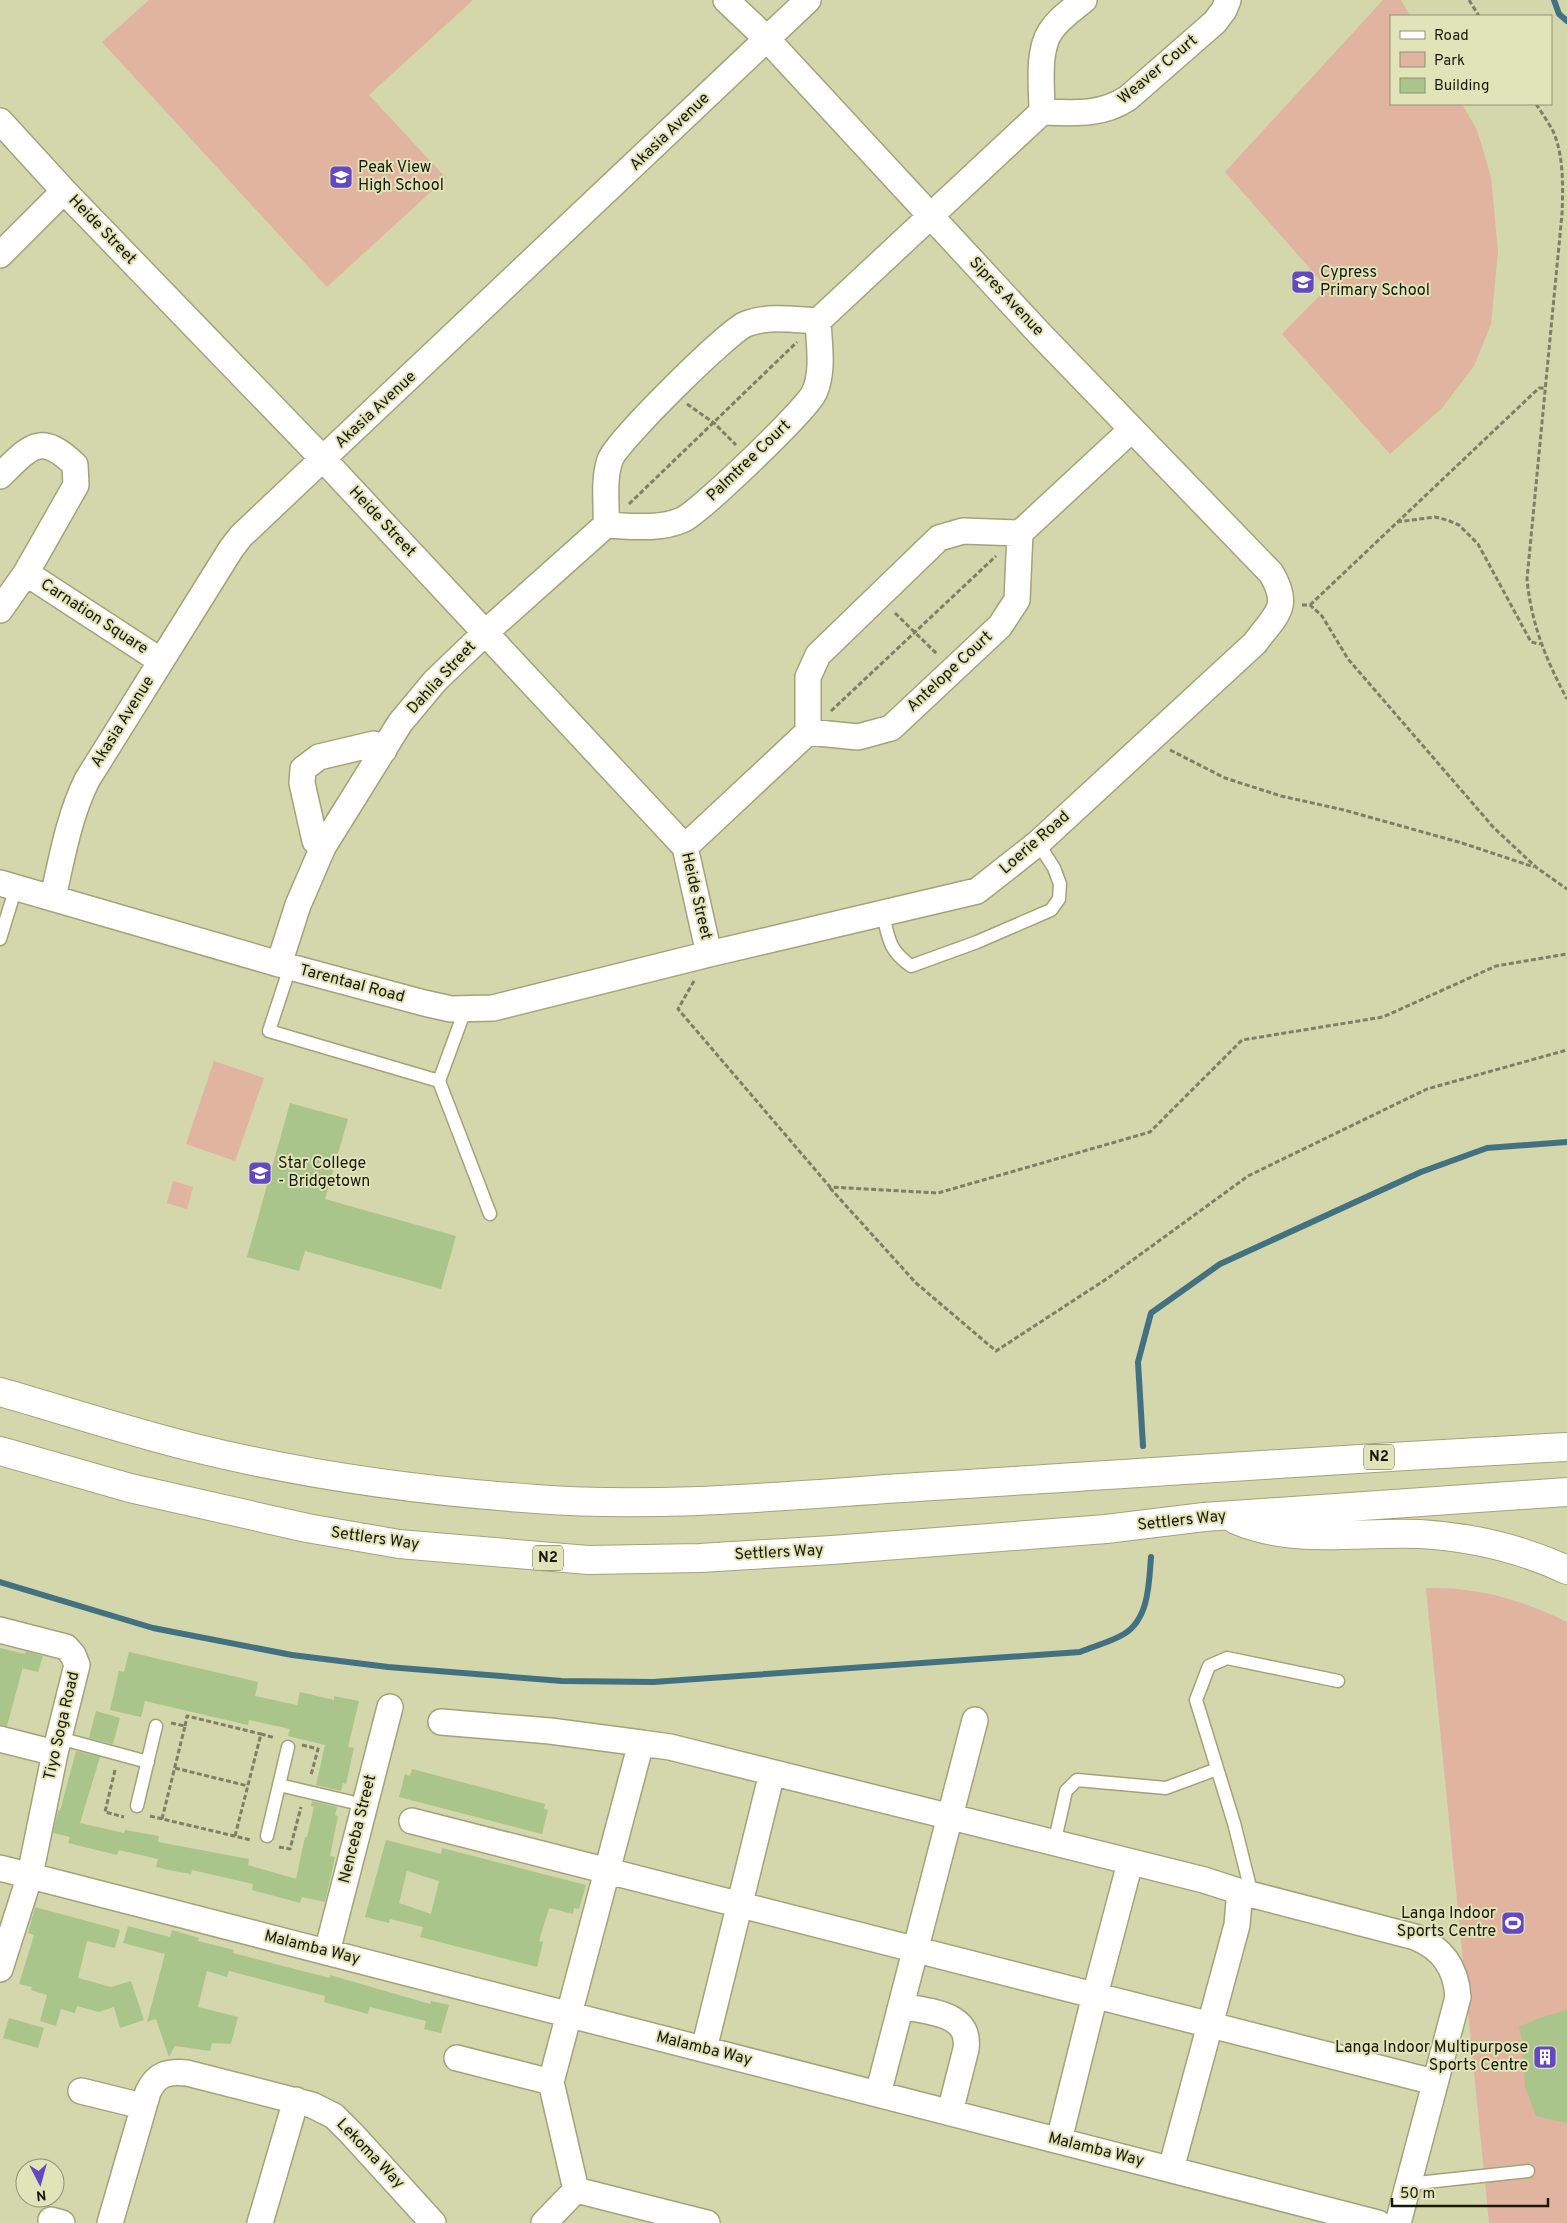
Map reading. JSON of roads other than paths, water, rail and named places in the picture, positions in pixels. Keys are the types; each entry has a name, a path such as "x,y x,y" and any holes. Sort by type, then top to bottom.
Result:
{"highway":[{"name":"N2","path":"0,1392 190,1446 264,1463 410,1487 538,1500 630,1502 726,1499 1191,1468 1567,1447"},
{"name":"Settlers Way","path":"0,1451 130,1488 307,1528 399,1544 572,1560 709,1557 1106,1529 1215,1517 1567,1492"},
{"path":"1215,1517 1256,1529 1283,1533 1335,1536 1421,1534 1489,1544 1530,1555 1567,1570"}],"street":[{"name":"Sipres Avenue","path":"726,0 766,38 1131,430 1271,573 1281,602"},
{"name":"Akasia Avenue","path":"52,897 79,795 98,761 231,549 242,536 808,0"},
{"path":"486,632 606,525 607,475 609,461 614,452 709,353 739,328 748,324 777,319 818,321 1042,112 1042,73 1046,40 1060,19 1084,0"},
{"name":"Weaver Court","path":"1042,112 1092,112 1108,109 1119,104 1215,22 1224,10 1228,0"},
{"name":"Heide Street","path":"0,121 64,191 324,460 685,847 709,954"},
{"path":"0,256 64,191"},
{"name":"Palmtree Court","path":"606,525 657,526 683,520 705,503 793,419 814,393 819,367 818,321"},
{"path":"685,847 808,732 808,677 818,655 939,538 962,531 1020,533 1131,430"},
{"name":"Carnation Square","path":"0,476 28,449 43,445 60,451 76,465 76,484 26,573 0,610"},
{"name":"Antelope Court","path":"808,732 858,737 891,728 1000,626 1017,600 1020,533"},
{"name":"Carnation Square","path":"26,573 161,661"},
{"name":"Loerie Road","path":"709,954 883,915 977,891 1038,843 1255,644 1281,602"},
{"name":"Dahlia Street","path":"284,965 304,890 323,847 400,723 428,688 486,632"},
{"path":"323,847 315,841 302,783 303,769 320,757 374,744 384,750"},
{"name":"Tarentaal Road","path":"8,885 284,965 451,1010 493,1008 709,954"},
{"name":"Tiyo Soga Road","path":"0,1630 66,1647 73,1654 77,1665 56,1746 30,1875 0,1969"},
{"name":"Nenceba Street","path":"327,1952 390,1707"},
{"path":"878,2094 975,1720"},
{"path":"441,1722 550,1731 641,1742 701,1754 1224,1886 1415,1937 1438,1949 1453,1970 1458,1996 1398,2223"},
{"path":"0,1739 56,1746"},
{"path":"576,2190 551,2082 641,1742"},
{"path":"704,2049 772,1773"},
{"path":"412,1821 1434,2082"},
{"path":"1059,2140 1094,1995 1130,1862"},
{"name":"Malamba Way","path":"0,1868 1378,2223"},
{"path":"1171,2170 1212,2024 1237,1925 1240,1901 1245,1893"},
{"path":"901,2006 953,2019 964,2028 967,2041 966,2049 950,2112"},
{"path":"457,2058 551,2082"},
{"name":"Lekoma Way","path":"110,2223 142,2106 152,2083 157,2078 170,2072 187,2074 296,2100 323,2110 344,2125 433,2223"},
{"path":"81,2091 142,2106"},
{"path":"260,2223 296,2100"},
{"path":"544,2223 576,2190"},
{"path":"576,2190 707,2223"}],"lane":[{"path":"883,915 889,940 896,955 911,966 977,942 1051,910 1058,899 1060,884 1054,868 1038,843"},
{"path":"0,939 8,885"},
{"path":"284,965 269,1031 439,1081"},
{"path":"465,1010 439,1081 490,1214"},
{"path":"1245,1893 1234,1823 1196,1700 1209,1666 1227,1658 1338,1682"},
{"path":"137,1812 148,1762 161,1724"},
{"path":"56,1746 148,1762"},
{"path":"266,1841 288,1748"},
{"path":"1054,1844 1066,1791 1078,1780 1166,1788 1217,1769"},
{"path":"279,1785 364,1806"},
{"path":"1408,2184 1528,2171"}],"waterway":[{"path":"1554,0 1559,14 1567,21"},
{"path":"1143,1446 1138,1362 1151,1313 1220,1264 1421,1172 1487,1148 1567,1142"},
{"path":"0,1582 153,1628 292,1655 388,1667 562,1681 653,1682 1080,1652 1119,1637 1132,1627 1138,1619 1146,1600 1151,1557"}],"place":[{"name":"Peak View High School","path":"341,177"},
{"name":"Cypress Primary School","path":"1303,282"},
{"name":"Star College - Bridgetown","path":"260,1173"},
{"name":"Langa Indoor Sports Centre","path":"1513,1923"},
{"name":"Langa Indoor Multipurpose Sports Centre","path":"1545,2057"}]}
